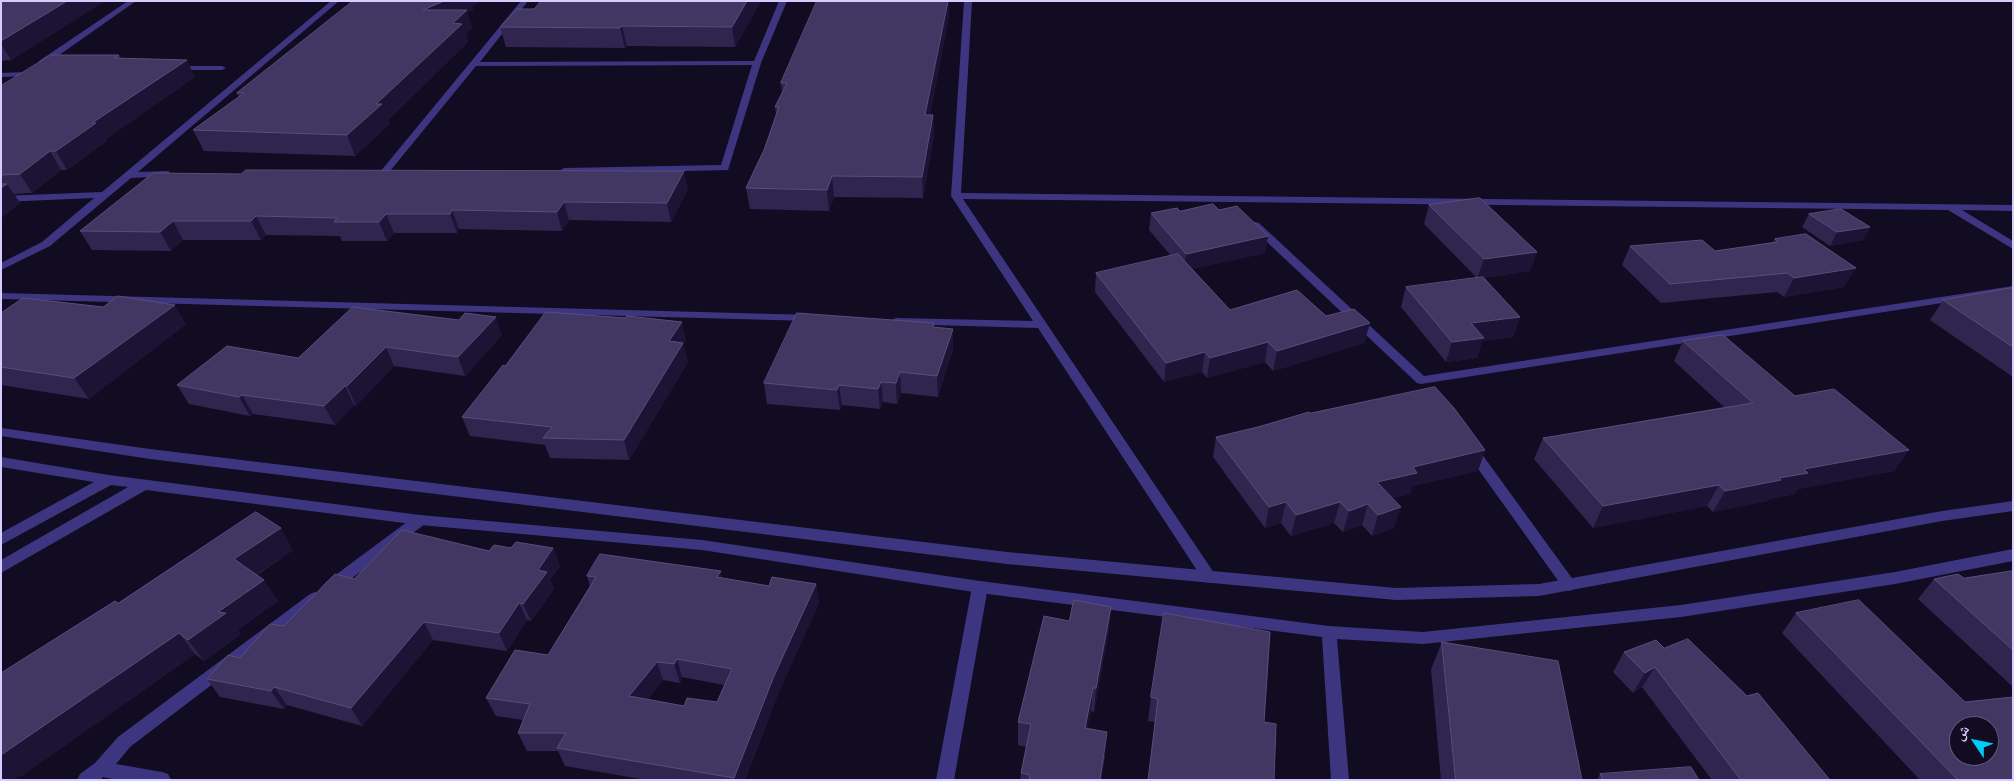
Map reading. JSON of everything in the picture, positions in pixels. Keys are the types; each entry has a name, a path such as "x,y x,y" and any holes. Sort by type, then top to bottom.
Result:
{"street":[{"path":"9,85 133,1"},
{"path":"1,267 46,244 336,1"},
{"path":"383,174 525,1"},
{"path":"559,171 725,168 757,64 783,1"},
{"path":"968,1 956,196 1209,577"},
{"path":"473,64 757,64"},
{"path":"36,68 55,68"},
{"path":"163,68 222,68"},
{"path":"1,75 26,74"},
{"path":"129,175 178,174"},
{"path":"1,199 105,195"},
{"path":"956,196 2013,208"},
{"path":"1228,199 1421,380 1433,396"},
{"path":"1950,208 2013,246"},
{"path":"1421,380 2013,289"},
{"path":"1,296 824,319"},
{"path":"883,320 1041,325"},
{"path":"1,432 160,455 1007,558 1396,594 1539,590 1942,516 2013,506"},
{"path":"1461,435 1569,585"},
{"path":"1,462 109,480 420,520 702,545 980,587 1329,632 1423,638 1681,611 1895,578 2013,555"},
{"path":"1,540 109,480"},
{"path":"1,567 145,484"},
{"path":"86,780 101,769 124,742 139,730 420,520"},
{"path":"945,780 980,587"},
{"path":"1329,632 1340,780"},
{"path":"101,769 162,780"}],"building":[{"path":"1,1 67,1 1,41"},
{"path":"353,1 444,1 423,10 467,10 453,23 462,24 376,104 382,104 347,135 193,130 244,93 237,93"},
{"path":"541,1 747,1 732,27 500,27 517,9 534,9"},
{"path":"817,1 948,1 925,115 933,115 922,177 832,176 827,190 746,188 764,150 779,107 775,107 787,83 781,83"},
{"path":"51,55 119,55 114,58 187,60 92,123 96,123 56,151 50,151 20,174 1,175 1,86"},
{"path":"246,170 684,171 667,203 564,202 557,212 452,210 450,214 386,214 379,222 334,222 337,218 256,216 251,221 173,221 160,232 80,231 153,173 241,174"},
{"path":"1480,198 1537,252 1484,259 1429,205"},
{"path":"1213,204 1219,210 1237,206 1268,236 1186,254 1151,213 1177,208 1180,211"},
{"path":"1841,209 1870,227 1837,232 1809,214"},
{"path":"1806,234 1856,268 1794,278 1788,273 1670,284 1630,246 1702,240 1715,251 1778,242 1775,239"},
{"path":"1178,254 1230,310 1297,290 1326,316 1354,309 1370,323 1277,351 1268,342 1210,358 1205,352 1166,363 1096,273"},
{"path":"1483,277 1520,317 1471,323 1484,338 1452,342 1406,287"},
{"path":"2013,288 2013,347 1943,300"},
{"path":"118,296 175,305 74,378 1,367 1,313 23,298 103,307"},
{"path":"353,307 459,320 465,313 496,317 458,357 386,347 324,406 242,395 239,397 177,385 227,346 298,358"},
{"path":"546,312 625,318 627,316 682,322 669,341 683,343 624,440 543,438 552,427 462,417 503,365 505,366"},
{"path":"797,313 934,323 933,327 953,329 937,376 900,372 896,383 881,382 878,389 839,385 837,390 764,383"},
{"path":"1723,335 1795,396 1834,389 1909,450 1804,469 1808,473 1725,491 1719,485 1603,506 1543,438 1753,403 1683,341"},
{"path":"1435,387 1454,408 1485,450 1413,467 1417,473 1377,482 1401,507 1378,515 1368,504 1349,511 1340,502 1296,515 1286,502 1269,507 1216,437 1309,412"},
{"path":"256,512 281,528 234,559 264,580 218,612 226,613 188,640 179,633 1,755 1,673 115,601 118,603"},
{"path":"402,530 489,551 494,545 511,548 516,542 553,548 538,570 547,572 523,604 519,603 499,633 424,622 351,708 274,687 271,691 207,679 228,655 240,658 270,624 284,626 335,574 354,579"},
{"path":"600,554 721,571 717,577 769,586 772,577 816,584 774,676 734,778 557,748 566,733 518,733 530,704 486,698 515,650 548,655 596,577 587,576","holes":["677,659 732,669 717,702 687,698 684,706 629,696 657,662 674,664"]},
{"path":"2013,571 2013,650 1934,579 1958,574 1964,578"},
{"path":"1074,600 1111,607 1096,688 1093,688 1085,728 1107,732 1100,780 1029,780 1030,775 1021,773 1031,724 1018,722 1044,616 1069,621"},
{"path":"1859,600 1965,702 2013,697 2013,780 1958,780 1796,613"},
{"path":"1164,613 1270,632 1264,722 1276,724 1274,780 1148,780 1158,699 1151,697"},
{"path":"1688,639 1747,696 1758,693 1830,780 1741,780 1655,667 1645,673 1624,652 1656,640 1664,648"},
{"path":"1442,642 1558,661 1582,780 1456,780"},
{"path":"1691,767 1699,780 1603,780 1600,774"}]}
